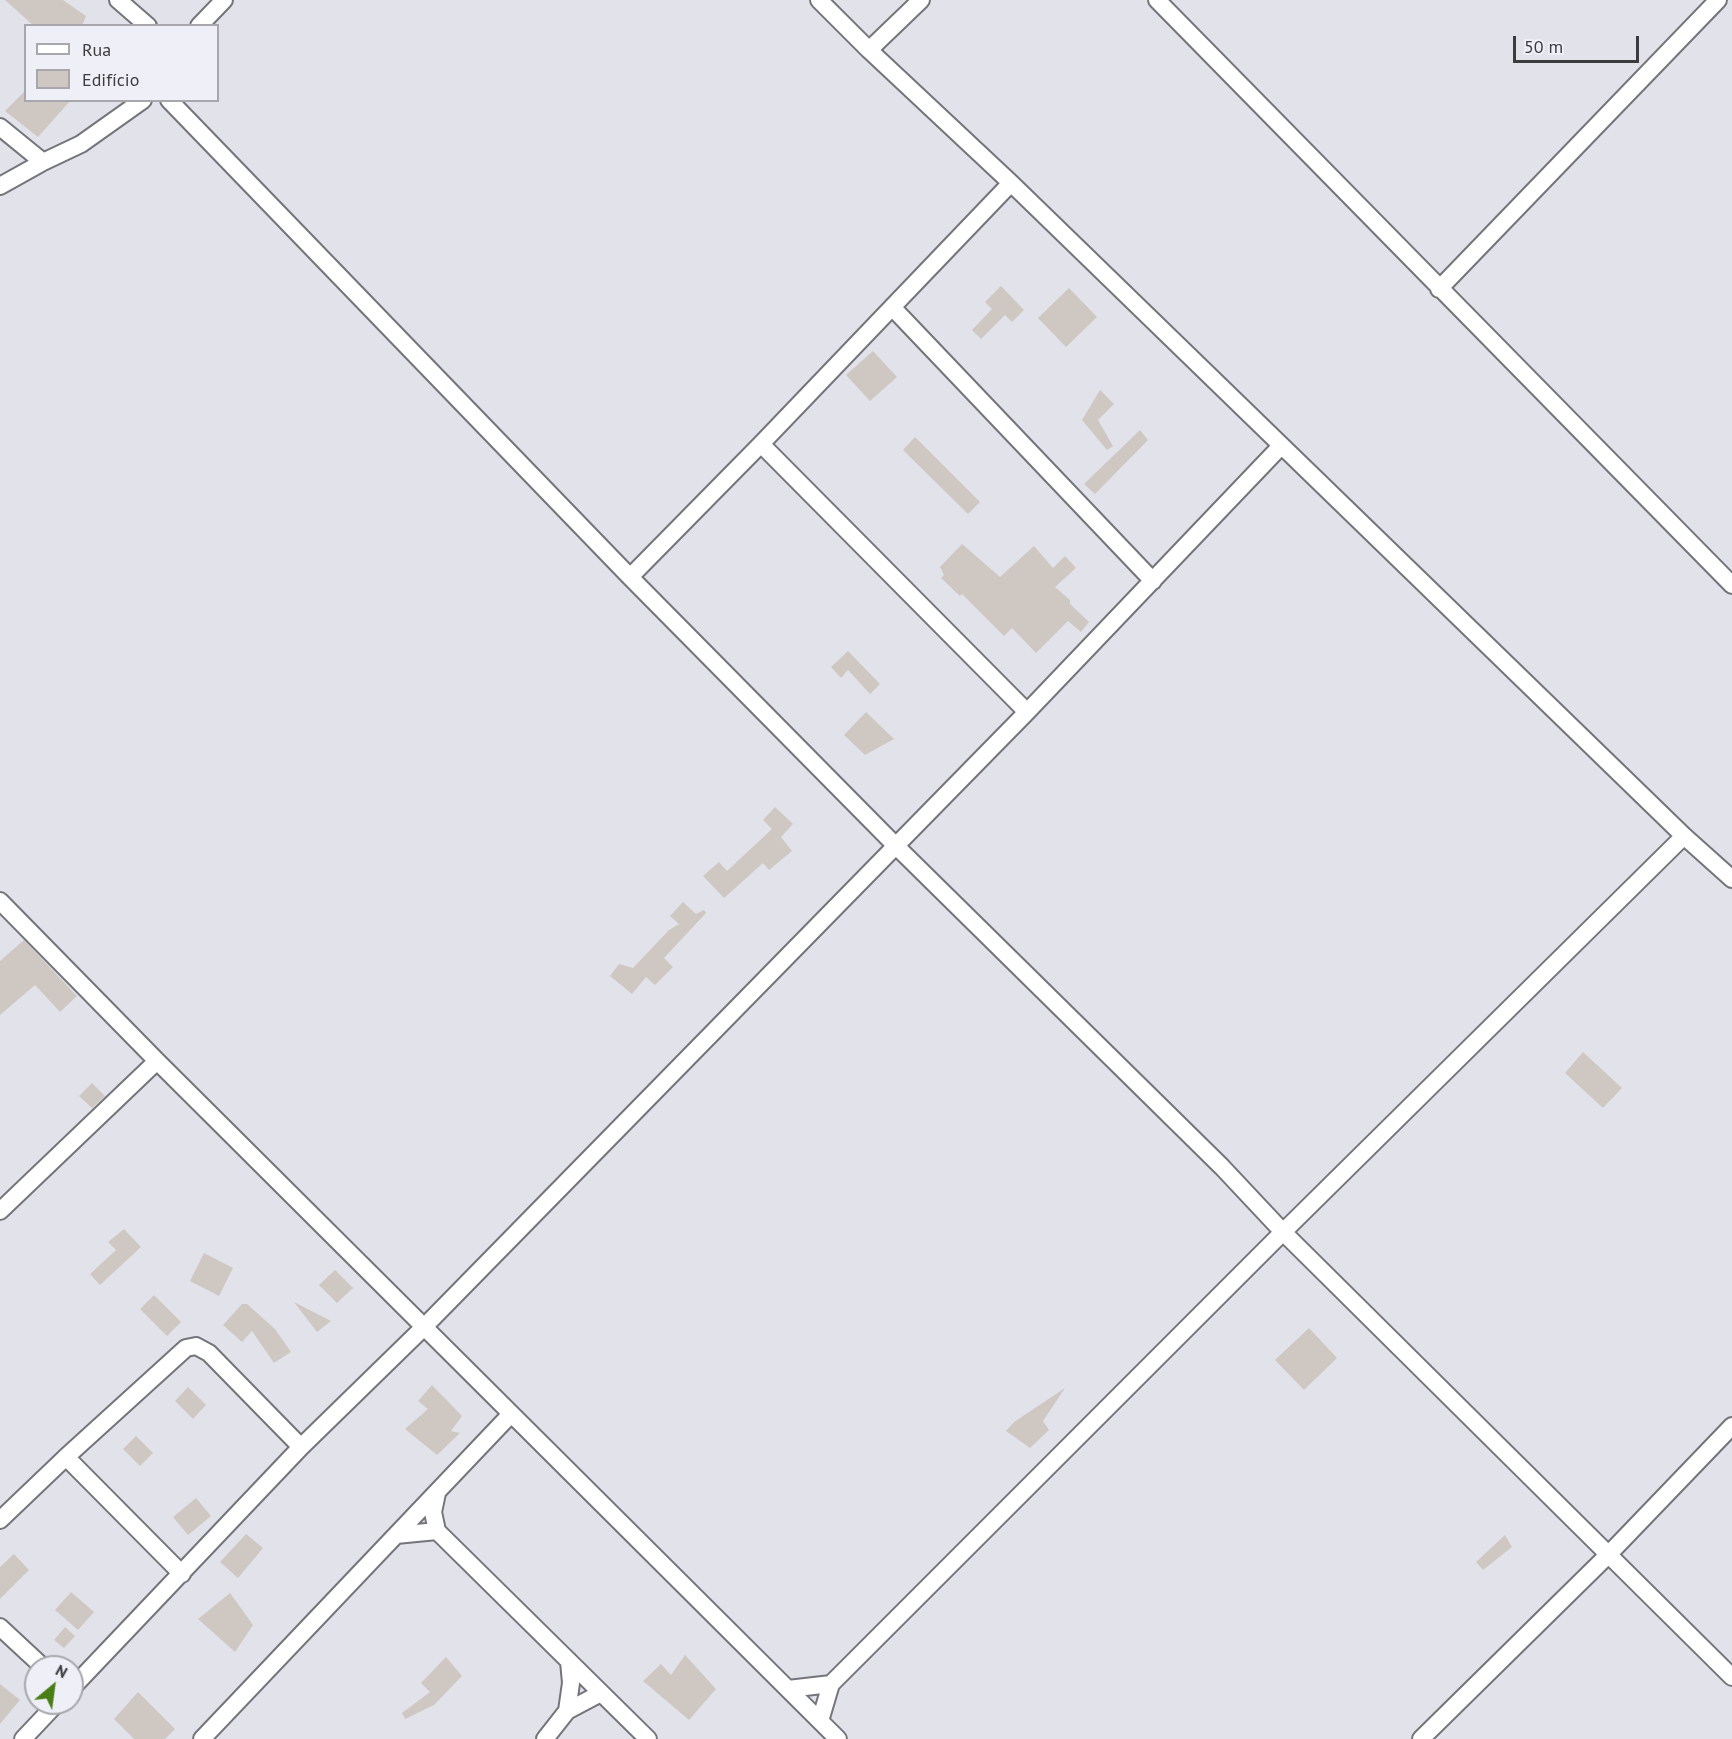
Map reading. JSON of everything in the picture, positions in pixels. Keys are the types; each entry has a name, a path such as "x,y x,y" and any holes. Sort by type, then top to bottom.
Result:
{"street":[{"path":"118,0 146,24"},
{"path":"201,24 224,0"},
{"path":"819,0 869,51 1011,183 1684,836 1732,879"},
{"path":"869,51 921,0"},
{"path":"1158,0 1439,289 1732,585"},
{"path":"1439,289 1718,0"},
{"path":"0,186 81,144 140,102"},
{"path":"171,102 630,577 895,845 1222,1167 1283,1232 1732,1677"},
{"path":"0,127 43,162"},
{"path":"630,577 1011,183"},
{"path":"892,307 1153,581"},
{"path":"761,444 1027,712"},
{"path":"84,1676 301,1447 424,1327 1027,712 1281,446"},
{"path":"820,1721 831,1684 1283,1232 1684,836"},
{"path":"0,901 157,1061 838,1739"},
{"path":"0,1211 157,1061"},
{"path":"0,1520 186,1348 196,1346 209,1353 301,1447"},
{"path":"202,1739 511,1414"},
{"path":"1421,1739 1608,1555 1732,1426"},
{"path":"66,1457 182,1574"},
{"path":"438,1492 433,1512 437,1531 648,1739"},
{"path":"396,1535 437,1531"},
{"path":"0,1627 30,1655"},
{"path":"567,1711 571,1683 569,1661"},
{"path":"788,1689 831,1684"},
{"path":"545,1739 567,1711 601,1693"},
{"path":"23,1739 46,1715"}],"building":[{"path":"5,0 63,0 86,16 83,24 32,24"},
{"path":"24,92 24,102 69,102 38,137 5,111"},
{"path":"1001,286 1024,310 1012,322 1005,315 981,339 972,330 992,309 985,302"},
{"path":"1069,288 1097,317 1066,347 1038,318"},
{"path":"873,351 897,377 870,401 846,375"},
{"path":"1100,390 1114,404 1098,420 1113,446 1107,450 1082,420"},
{"path":"1140,430 1148,440 1095,494 1084,484"},
{"path":"915,437 980,502 968,514 903,450"},
{"path":"962,544 1000,577 1034,546 1053,568 1065,556 1076,568 1055,587 1089,622 1081,632 1068,621 1036,653 1012,628 1004,636 962,594 960,596 941,578 944,575 940,567"},
{"path":"848,651 880,684 870,694 848,670 841,678 831,667"},
{"path":"866,712 894,739 865,755 844,735"},
{"path":"775,807 793,824 781,837 792,851 769,870 763,863 724,898 703,876 719,862 727,871 772,829 763,820"},
{"path":"683,902 696,914 704,910 706,913 664,958 673,967 655,985 646,977 632,994 610,976 619,964 633,968 669,930 679,924 670,916"},
{"path":"24,940 77,996 60,1012 35,985 0,1015 0,961"},
{"path":"1583,1052 1622,1088 1603,1108 1565,1073"},
{"path":"92,1083 105,1096 92,1108 79,1096"},
{"path":"124,1229 141,1247 100,1285 90,1274 116,1250 108,1242"},
{"path":"204,1253 233,1268 219,1296 190,1281"},
{"path":"335,1270 353,1288 337,1303 319,1285"},
{"path":"154,1295 181,1322 167,1336 140,1309"},
{"path":"294,1302 331,1321 317,1332"},
{"path":"242,1304 247,1304 275,1329 291,1352 274,1363 252,1331 242,1342 223,1325"},
{"path":"1309,1328 1337,1358 1304,1390 1275,1360"},
{"path":"432,1385 462,1416 451,1431 460,1433 437,1455 405,1429 428,1409 418,1401"},
{"path":"188,1387 206,1405 193,1419 175,1401"},
{"path":"1065,1388 1043,1421 1049,1430 1030,1448 1006,1431 1014,1422"},
{"path":"136,1436 153,1453 140,1466 123,1449"},
{"path":"196,1498 211,1516 188,1535 173,1517"},
{"path":"246,1534 263,1548 238,1578 220,1562"},
{"path":"1505,1535 1512,1547 1483,1570 1476,1562"},
{"path":"14,1554 29,1570 0,1599 0,1567"},
{"path":"71,1592 94,1612 78,1630 55,1610"},
{"path":"230,1593 253,1625 235,1652 198,1619"},
{"path":"65,1627 75,1636 64,1648 54,1640"},
{"path":"685,1655 716,1689 689,1720 643,1681 661,1664 671,1675"},
{"path":"446,1657 462,1676 434,1705 405,1719 402,1713 430,1692 421,1683"},
{"path":"0,1684 20,1700 0,1724"},
{"path":"138,1692 175,1729 165,1739 134,1739 114,1719"}]}
